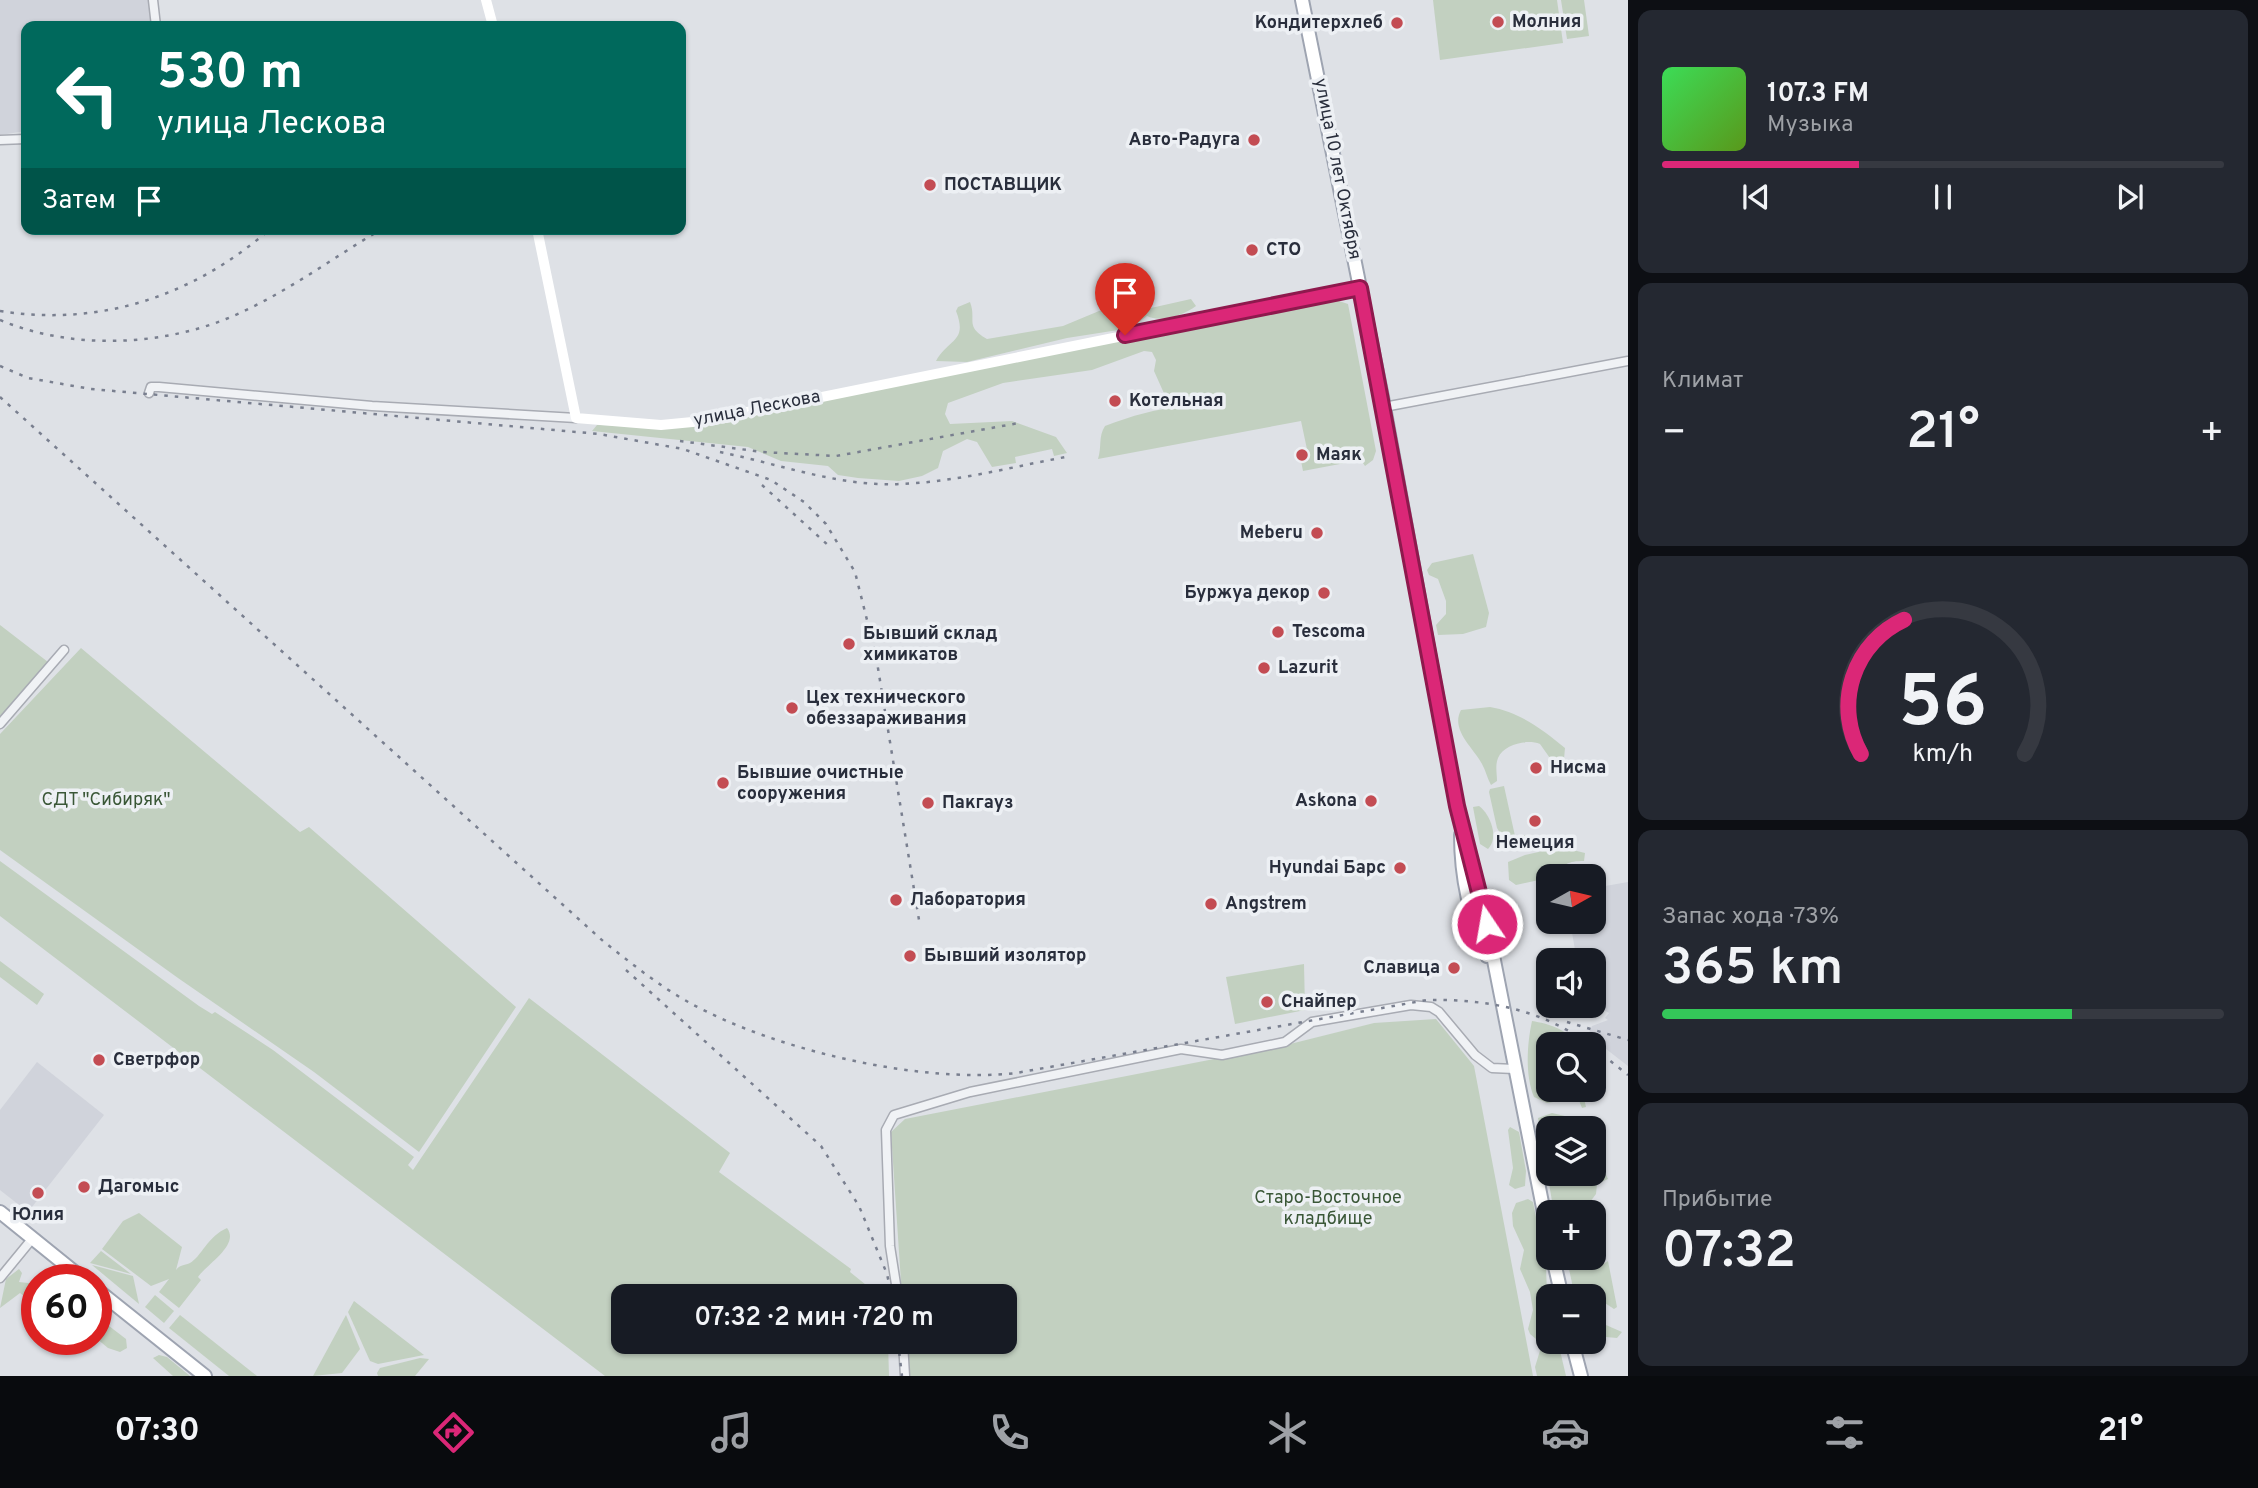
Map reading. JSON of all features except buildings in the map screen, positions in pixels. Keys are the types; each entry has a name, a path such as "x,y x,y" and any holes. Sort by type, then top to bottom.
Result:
{"main road":[{"path":"486,0 492,21"},
{"name":"улица 10 лет Октября","path":"1304,4 1384,407 1461,821 1465,890 1475,927 1496,979 1541,1200"},
{"path":"538,235 576,418"},
{"name":"улица Лескова","path":"576,418 661,425 703,421 1360,288"},
{"path":"0,1212 64,1264"},
{"path":"112,1302 205,1376"},
{"path":"1575,1354 1581,1376"}],"street":[{"path":"153,0 155,21"},
{"path":"0,140 21,139"},
{"path":"1384,407 1628,361"},
{"name":"улица Лескова","path":"149,393 151,387 159,387 372,406 576,418"},
{"path":"0,724 64,650"},
{"path":"896,1284 890,1246 886,1130 894,1115 970,1092 1181,1049 1217,1056 1291,1039 1311,1022 1411,1005 1431,1007 1438,1012 1475,1055 1492,1068 1514,1069"},
{"path":"0,1278 32,1238"},
{"path":"904,1354 905,1376"}],"shaded area":[{"path":"0,0 149,0 151,21 21,21 21,132 0,135"},
{"path":"1628,882 1628,1066 1606,1049 1606,1032 1589,1032 1592,1026 1608,1020 1605,1018 1609,1013 1606,1011 1606,948 1575,948 1572,934 1606,934 1606,886"},
{"path":"37,1062 104,1115 28,1212 0,1190 0,1110"}],"green space":[{"name":"Молния","path":"1433,0 1557,0 1563,43 1440,60"},
{"path":"1561,0 1584,0 1589,36 1567,39"},
{"path":"1330,298 1348,304 1376,451 1373,460 1365,466 1361,460 1303,471 1300,456 1308,454 1301,421 1098,459 1105,426 1144,413 1185,407 1187,401 1167,400 1154,371 1156,360 1152,352 1144,351 1092,370 1003,383 948,403 945,414 950,424 1012,421 1056,437 1067,453 1054,456 1052,449 1015,457 1016,463 992,467 977,442 967,439 943,451 938,468 922,476 899,481 838,475 828,466 781,461 748,447 592,431 597,425 669,427"},
{"path":"1191,299 1196,306 1185,312 1159,319 1147,316 1131,328 1067,338 967,362 936,361 958,334 958,307 970,302 973,326 987,339 1063,326 1099,311 1117,309 1133,312"},
{"path":"1473,554 1489,613 1486,627 1463,634 1438,635 1436,625 1446,614 1446,601 1438,579 1429,575 1427,570 1432,563"},
{"path":"0,625 48,662 0,718"},
{"name":"СДТ \"Сибиряк\"","path":"81,648 300,832 309,827 516,1007 419,1152 314,1072 0,850 0,734"},
{"path":"1490,707 1511,713 1539,728 1565,748 1564,759 1552,761 1540,744 1529,742 1510,746 1498,758 1497,781 1491,785 1482,764 1461,732 1458,717 1461,710"},
{"path":"1504,786 1515,836 1525,835 1525,841 1506,843 1497,828 1489,792 1490,789"},
{"path":"1479,806 1492,827 1493,839 1488,849 1480,844 1473,807"},
{"path":"1561,847 1585,853 1584,861 1536,864 1536,881 1516,885 1509,880 1508,862 1525,855"},
{"path":"0,861 199,1006 212,1014 215,1012 273,1050 414,1157 408,1165 413,1170 529,998 730,1153 719,1172 851,1269 850,1272 865,1284 611,1284 611,1354 888,1354 889,1376 605,1376 0,916"},
{"path":"0,961 44,994 37,1005 0,977"},
{"name":"Снайпер","path":"1304,964 1305,1010 1235,1024 1226,977"},
{"name":"Старо-Восточное кладбище","path":"1436,1019 1474,1066 1533,1376 907,1376 906,1354 1017,1354 1017,1284 901,1284 891,1132 905,1119 1286,1045 1374,1023"},
{"path":"1532,1021 1551,1025 1564,1032 1536,1032 1536,1098 1529,1079"},
{"path":"1552,1113 1565,1116 1544,1116"},
{"path":"1510,1127 1519,1132 1526,1171 1525,1186 1515,1189 1509,1185 1513,1168 1508,1130"},
{"path":"1549,1186 1597,1186 1592,1200 1552,1200"},
{"path":"1528,1199 1533,1202 1536,1217 1536,1270 1546,1270 1547,1284 1536,1284 1536,1339 1528,1329 1533,1310 1530,1292 1520,1269 1524,1250 1513,1226 1512,1213 1516,1203"},
{"path":"139,1213 182,1247 176,1270 194,1260 220,1232 227,1228 230,1234 226,1248 198,1277 201,1280 179,1308 159,1292 169,1279 151,1286 102,1249 123,1221"},
{"path":"101,1251 131,1274 112,1269 112,1264 90,1263"},
{"path":"1608,1261 1617,1307 1614,1309 1606,1304 1606,1284 1572,1284 1569,1270 1606,1270"},
{"path":"19,1269 21,1294 0,1308 6,1279"},
{"path":"112,1270 133,1276 139,1304 112,1282"},
{"path":"155,1295 174,1311 164,1323 145,1307"},
{"path":"354,1301 424,1355 378,1364 370,1361 348,1312"},
{"path":"180,1315 257,1376 229,1376 169,1328"},
{"path":"346,1315 360,1349 342,1373 313,1376"},
{"path":"1606,1325 1622,1332 1617,1338 1606,1337"},
{"path":"112,1328 126,1339 127,1348 120,1352 112,1349"},
{"path":"1539,1354 1561,1354 1566,1376 1537,1376 1535,1367"},
{"path":"159,1355 167,1357 190,1376 173,1376 153,1358"},
{"path":"420,1358 429,1359 415,1376 378,1376 380,1368"}],"railway":[{"path":"0,311 37,315 74,314 109,310 144,301 178,289 210,272 262,235"},
{"path":"0,320 55,336 83,340 113,341 171,335 226,319 245,310 283,290 372,235"},
{"path":"0,366 28,378 91,389 599,434 683,449 771,480 804,502 826,524 855,572 876,656 919,920"},
{"path":"0,397 603,941 667,989 724,1020 805,1049 849,1060 893,1068 978,1075 1016,1073 1427,1000 1492,1004 1533,1015 1570,1032"},
{"path":"680,441 762,452 836,456 1019,423"},
{"path":"720,452 810,474 877,484 943,480 1071,456"},
{"path":"762,485 829,546"},
{"path":"626,970 821,1146 859,1206 889,1284"},
{"path":"1567,1022 1628,1040"},
{"path":"1606,1058 1628,1075"},
{"path":"899,1354 902,1376"}],"place":[{"name":"Молния","path":"1498,22"},
{"name":"Кондитерхлеб","path":"1397,23"},
{"name":"Авто-Радуга","path":"1254,140"},
{"name":"ПОСТАВЩИК","path":"930,185"},
{"name":"СТО","path":"1252,250"},
{"name":"Котельная","path":"1115,401"},
{"name":"Маяк","path":"1302,455"},
{"name":"Meberu","path":"1317,533"},
{"name":"Буржуа декор","path":"1324,593"},
{"name":"Tescoma","path":"1278,632"},
{"name":"Бывший склад химикатов","path":"849,644"},
{"name":"Lazurit","path":"1264,668"},
{"name":"Цех технического обеззараживания","path":"792,708"},
{"name":"Нисма","path":"1536,768"},
{"name":"Бывшие очистные сооружения","path":"723,783"},
{"name":"Askona","path":"1371,801"},
{"name":"Пакгауз","path":"928,803"},
{"name":"Немеция","path":"1535,821"},
{"name":"Hyundai Барс","path":"1400,868"},
{"name":"Лаборатория","path":"896,900"},
{"name":"Angstrem","path":"1211,904"},
{"name":"Бывший изолятор","path":"910,956"},
{"name":"Славица","path":"1454,968"},
{"name":"Снайпер","path":"1267,1002"},
{"name":"Светрфор","path":"99,1060"},
{"name":"Дагомыс","path":"84,1187"},
{"name":"Юлия","path":"38,1193"}],"route":[{"path":"1125,335 1360,288 1457,806 1487,924"}]}
